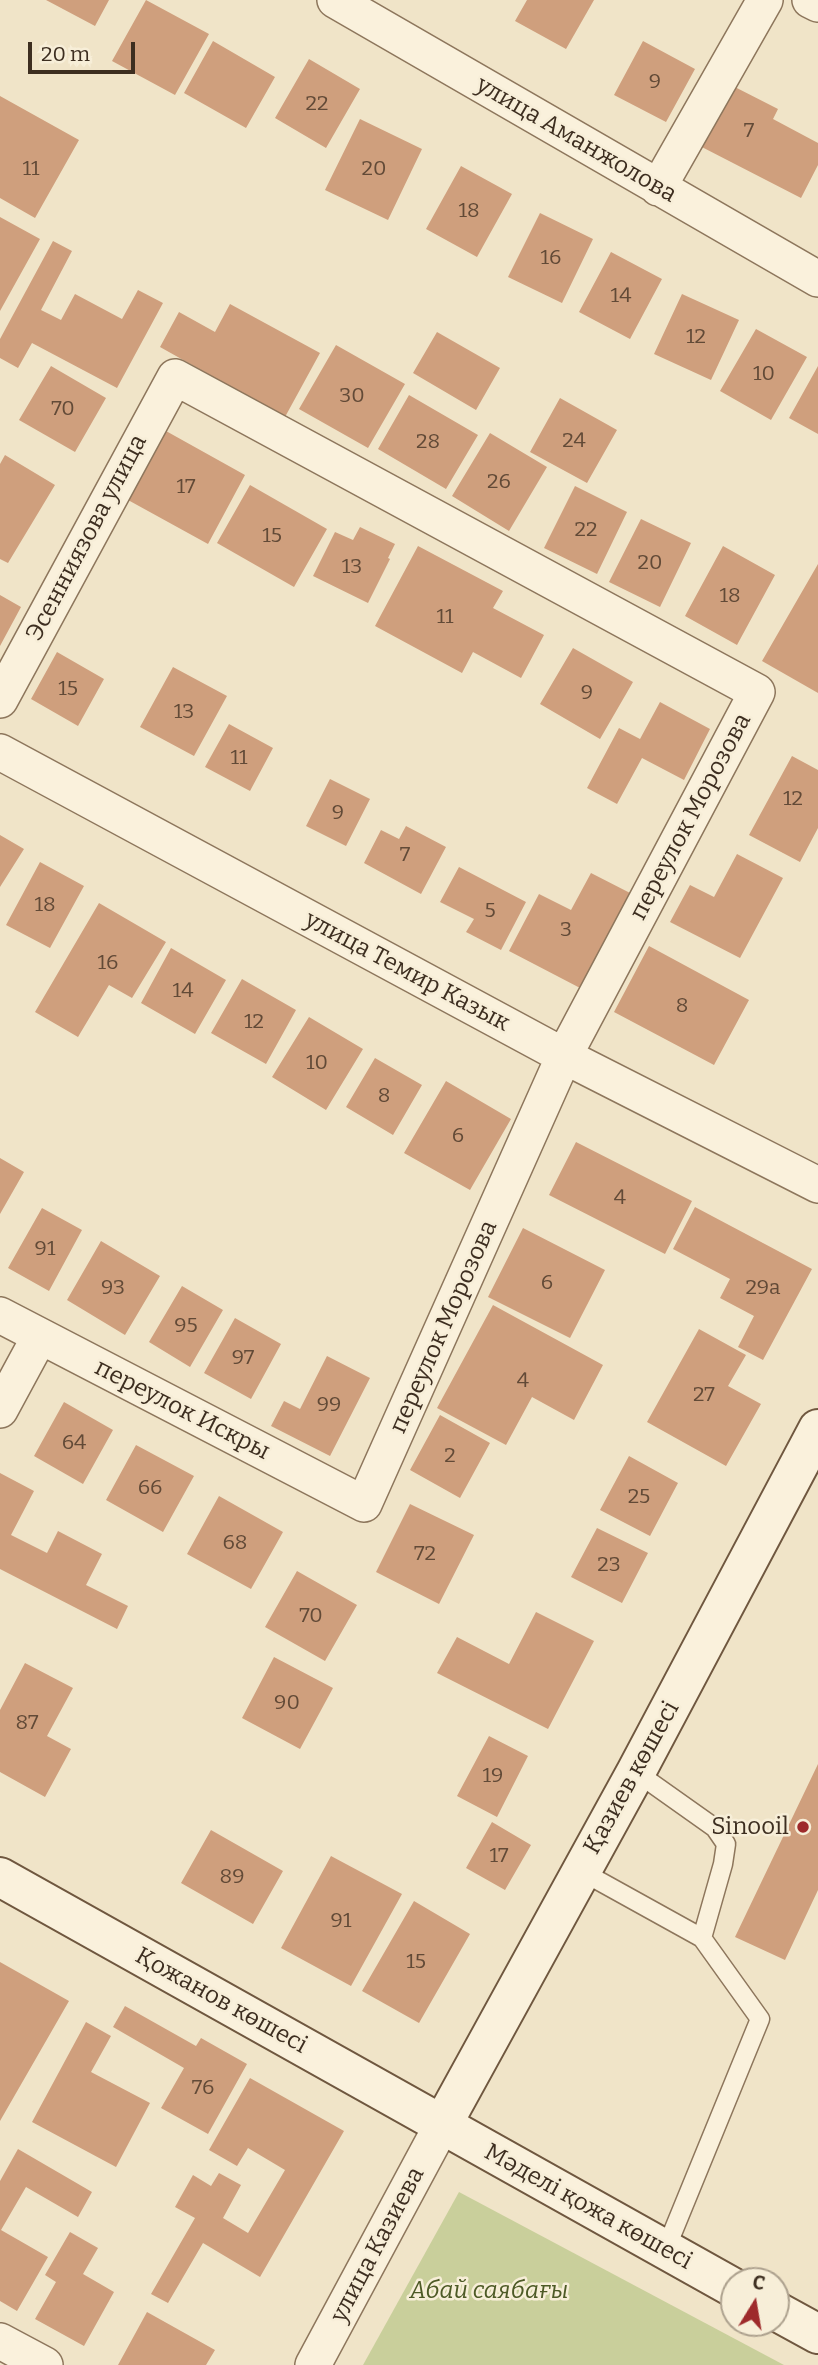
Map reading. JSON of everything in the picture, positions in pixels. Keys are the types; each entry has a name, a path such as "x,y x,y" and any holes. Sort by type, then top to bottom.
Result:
{"main road":[{"name":"Қазиев көшесі","path":"442,2125 636,1772 818,1429"},
{"name":"Қожанов көшесі","path":"0,1877 442,2125"},
{"name":"Мәделі қожа көшесі","path":"442,2125 720,2280"},
{"path":"790,2319 818,2334"}],"street":[{"name":"улица Аманжолова","path":"335,0 818,278"},
{"path":"658,188 765,0"},
{"path":"810,0 818,4"},
{"name":"Эсенниязова улица","path":"0,700 175,377"},
{"name":"переулок Морозова","path":"175,377 757,692 564,1056 364,1504"},
{"name":"улица Темир Казык","path":"0,752 564,1056 818,1185"},
{"name":"переулок Искры","path":"0,1315 364,1504"},
{"path":"0,1410 40,1336"},
{"name":"улица Казиева","path":"313,2365 442,2125"},
{"path":"0,2341 45,2365"}],"lane":[{"path":"636,1772 715,1828 726,1844 702,1938"},
{"path":"581,1871 702,1938 760,2019 665,2251"}],"green space":[{"name":"Абай саябағы","path":"459,2192 720,2331 720,2337 731,2337 784,2365 363,2365"}],"building":[{"path":"46,0 109,0 95,26"},
{"path":"146,0 209,34 175,95 112,61"},
{"path":"527,0 594,0 566,49 515,21"},
{"path":"213,41 275,77 246,128 184,93"},
{"path":"643,41 695,69 666,122 614,95"},
{"path":"309,59 360,89 326,148 275,118"},
{"path":"727,83 778,109 773,119 818,143 818,165 801,198 696,144"},
{"path":"0,96 79,140 35,218 0,198"},
{"path":"360,119 422,149 388,220 325,190"},
{"path":"461,166 512,194 477,257 426,229"},
{"path":"540,213 593,239 562,303 508,277"},
{"path":"0,217 40,239 0,311"},
{"path":"53,241 72,251 41,310 61,320 75,294 122,319 138,290 163,303 117,388 32,343 18,368 0,358 0,339"},
{"path":"611,252 662,279 630,339 579,312"},
{"path":"682,294 739,320 711,380 654,354"},
{"path":"230,304 320,353 285,417 160,347 179,312 215,332"},
{"path":"756,329 807,357 771,420 720,391"},
{"path":"437,332 500,368 476,410 413,373"},
{"path":"336,345 405,384 368,448 299,409"},
{"path":"51,366 106,398 75,452 19,420"},
{"path":"818,366 818,434 789,418"},
{"path":"409,395 478,435 446,489 378,449"},
{"path":"560,398 617,430 587,483 530,452"},
{"path":"166,431 245,475 208,544 128,500"},
{"path":"490,433 547,467 509,531 452,496"},
{"path":"5,455 55,485 8,563 0,559 0,464"},
{"path":"250,485 327,529 294,587 217,543"},
{"path":"575,486 627,512 597,574 544,548"},
{"path":"641,519 691,543 660,607 609,582"},
{"path":"360,527 395,544 368,603 313,576 335,532 353,540"},
{"path":"418,546 503,591 493,608 544,635 521,678 473,652 462,673 375,626"},
{"path":"723,546 775,575 737,645 685,616"},
{"path":"818,564 818,693 762,661"},
{"path":"0,595 21,607 0,646"},
{"path":"573,648 633,682 600,739 540,704"},
{"path":"57,652 104,679 78,726 31,699"},
{"path":"173,667 227,696 194,756 140,727"},
{"path":"660,702 710,729 684,780 642,758 617,804 587,788 619,728 640,739"},
{"path":"229,724 273,748 250,791 205,767"},
{"path":"792,756 818,770 818,828 800,862 749,835"},
{"path":"330,779 370,799 346,846 306,826"},
{"path":"406,826 446,847 421,894 364,863 381,830 399,839"},
{"path":"0,835 24,849 0,887"},
{"path":"737,854 783,878 740,958 670,922 690,885 714,897"},
{"path":"40,862 84,886 50,948 6,925"},
{"path":"459,867 526,902 501,950 466,932 474,919 440,902"},
{"path":"591,873 632,894 582,989 509,951 539,894 571,910"},
{"path":"99,903 166,942 132,998 109,985 78,1037 35,1012"},
{"path":"649,946 749,1000 714,1065 614,1012"},
{"path":"171,948 226,980 195,1034 141,1003"},
{"path":"242,979 296,1010 266,1064 211,1033"},
{"path":"309,1017 363,1049 326,1110 272,1077"},
{"path":"375,1058 422,1085 393,1135 346,1107"},
{"path":"446,1081 511,1119 470,1190 404,1153"},
{"path":"576,1142 692,1201 665,1254 549,1195"},
{"path":"0,1158 24,1172 0,1214"},
{"path":"695,1207 812,1269 763,1360 738,1347 754,1316 720,1298 730,1279 673,1249"},
{"path":"42,1208 82,1230 49,1291 8,1268"},
{"path":"523,1228 605,1270 570,1338 488,1297"},
{"path":"101,1241 160,1276 125,1335 67,1300"},
{"path":"182,1286 223,1310 190,1367 149,1342"},
{"path":"493,1305 603,1365 574,1420 532,1397 506,1445 437,1408"},
{"path":"235,1318 281,1344 251,1399 204,1373"},
{"path":"699,1329 746,1355 728,1386 761,1404 726,1466 647,1422"},
{"path":"327,1356 370,1378 330,1456 271,1426 284,1401 300,1409"},
{"path":"64,1402 113,1430 83,1484 34,1456"},
{"path":"440,1415 490,1443 460,1498 410,1470"},
{"path":"136,1445 194,1476 163,1532 106,1500"},
{"path":"629,1456 678,1483 650,1536 600,1510"},
{"path":"0,1473 34,1491 11,1535 47,1553 58,1531 102,1554 86,1585 128,1606 117,1629 0,1569"},
{"path":"219,1496 283,1532 251,1589 187,1554"},
{"path":"410,1504 474,1535 439,1604 376,1572"},
{"path":"597,1528 648,1553 622,1603 571,1577"},
{"path":"297,1571 357,1605 325,1661 265,1627"},
{"path":"536,1612 594,1641 548,1729 437,1673 457,1637 509,1664"},
{"path":"274,1657 333,1688 300,1749 242,1718"},
{"path":"25,1663 73,1688 47,1736 71,1749 45,1797 0,1772 0,1710"},
{"path":"489,1736 528,1756 497,1817 457,1796"},
{"name":"Sinooil","path":"818,1764 818,1890 785,1960 735,1937"},
{"path":"492,1822 531,1845 505,1890 466,1868"},
{"path":"211,1830 283,1871 253,1924 181,1883"},
{"path":"331,1856 402,1894 351,1986 281,1948"},
{"path":"414,1901 470,1934 419,2023 362,1991"},
{"path":"0,1962 69,2001 0,2121"},
{"path":"125,2006 196,2046 201,2038 247,2064 208,2134 161,2108 184,2068 113,2027"},
{"path":"86,2022 111,2036 91,2072 150,2103 116,2167 32,2122"},
{"path":"250,2078 344,2131 260,2277 203,2243 168,2303 151,2294 195,2218 175,2207 193,2175 211,2186 219,2173 241,2185 223,2218 248,2233 285,2170 248,2148 237,2166 209,2150"},
{"path":"18,2149 92,2192 78,2217 26,2187 1,2230 48,2257 17,2311 0,2301 0,2181"},
{"path":"70,2232 98,2248 83,2274 114,2292 84,2346 35,2319 56,2282 45,2275"},
{"path":"147,2312 215,2350 206,2365 118,2365"}],"place":[{"name":"Sinooil","path":"803,1827"}]}
